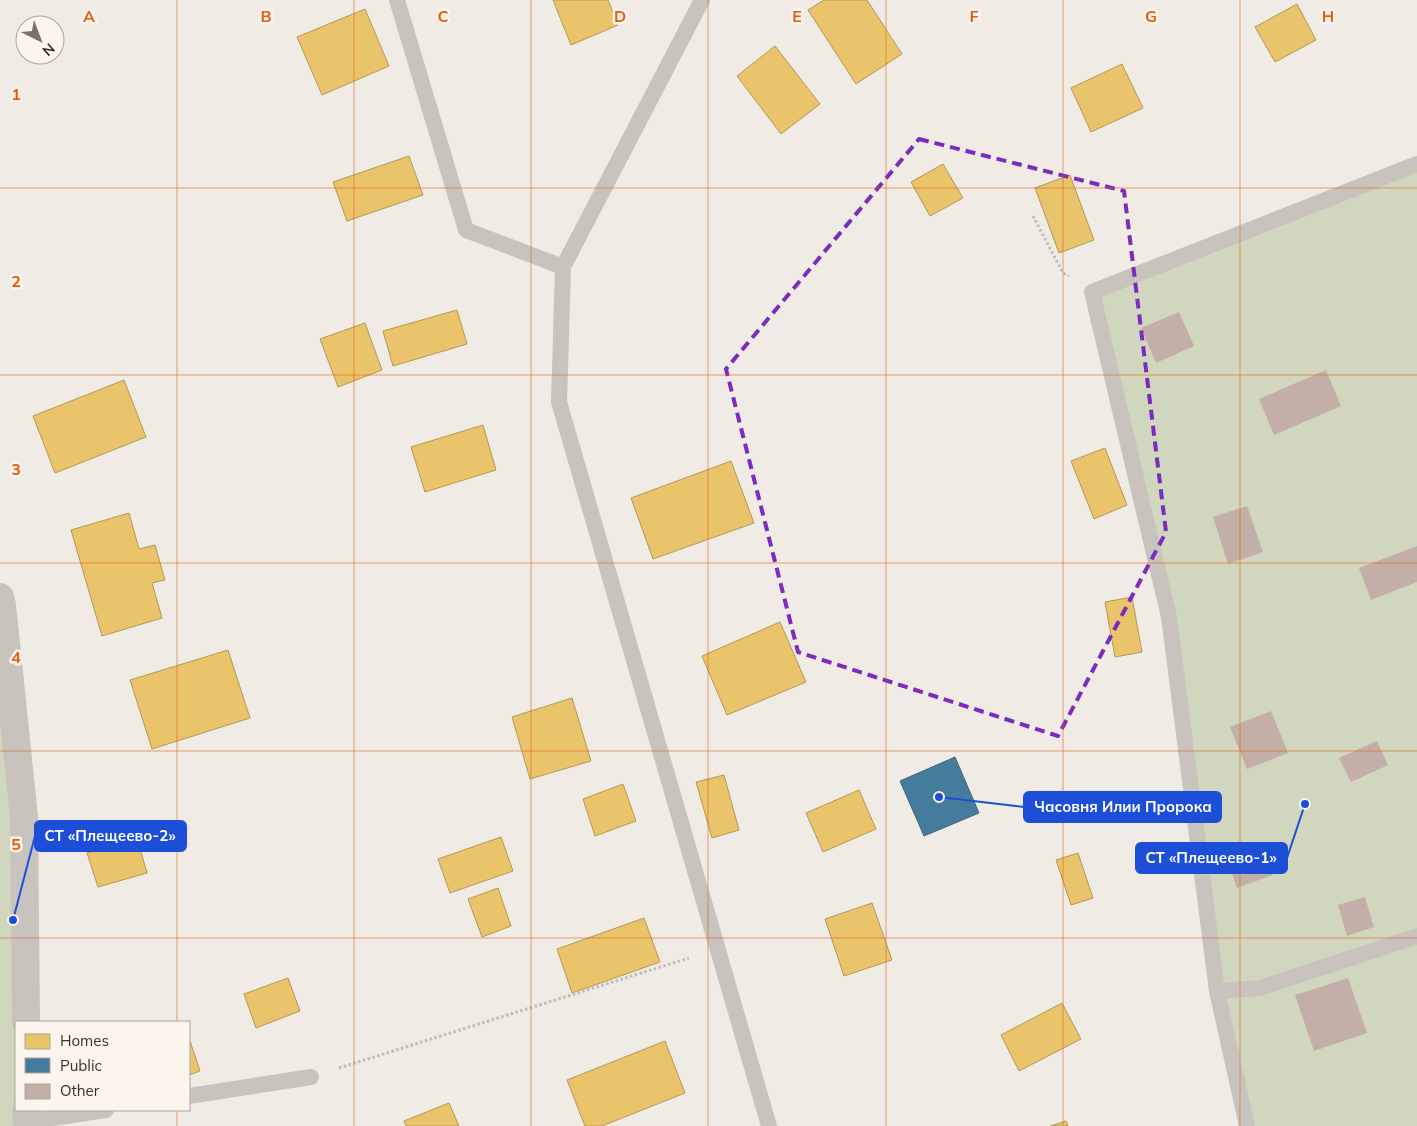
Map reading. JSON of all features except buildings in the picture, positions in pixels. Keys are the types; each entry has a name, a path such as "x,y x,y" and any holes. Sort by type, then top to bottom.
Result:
{"street":[{"path":"0,597 24,817 26,1021"}],"lane":[{"path":"397,0 466,230 563,267"},
{"path":"702,0 563,267 559,402 769,1126"},
{"path":"1247,1126 1218,991 1169,616 1092,292 1417,164"},
{"path":"1218,991 1260,988 1417,936"},
{"path":"190,1096 311,1077"},
{"path":"26,1119 97,1111"}],"path":[{"path":"1032,216 1063,273 1092,292"},
{"path":"311,1077 718,948"}],"highlighted area":[{"path":"919,139 1124,191 1166,532 1058,736 798,652 726,369"}],"green space":[{"path":"1417,164 1417,1126 1247,1126 1217,991 1169,617 1092,292"},
{"path":"0,597 24,817 15,1021 15,1111 27,1126 0,1126"}],"place":[{"name":"Часовня Илии Пророка","path":"939,797"},
{"name":"СТ «Плещеево-1»","path":"1305,804"},
{"name":"СТ «Плещеево-2»","path":"13,920"}]}
